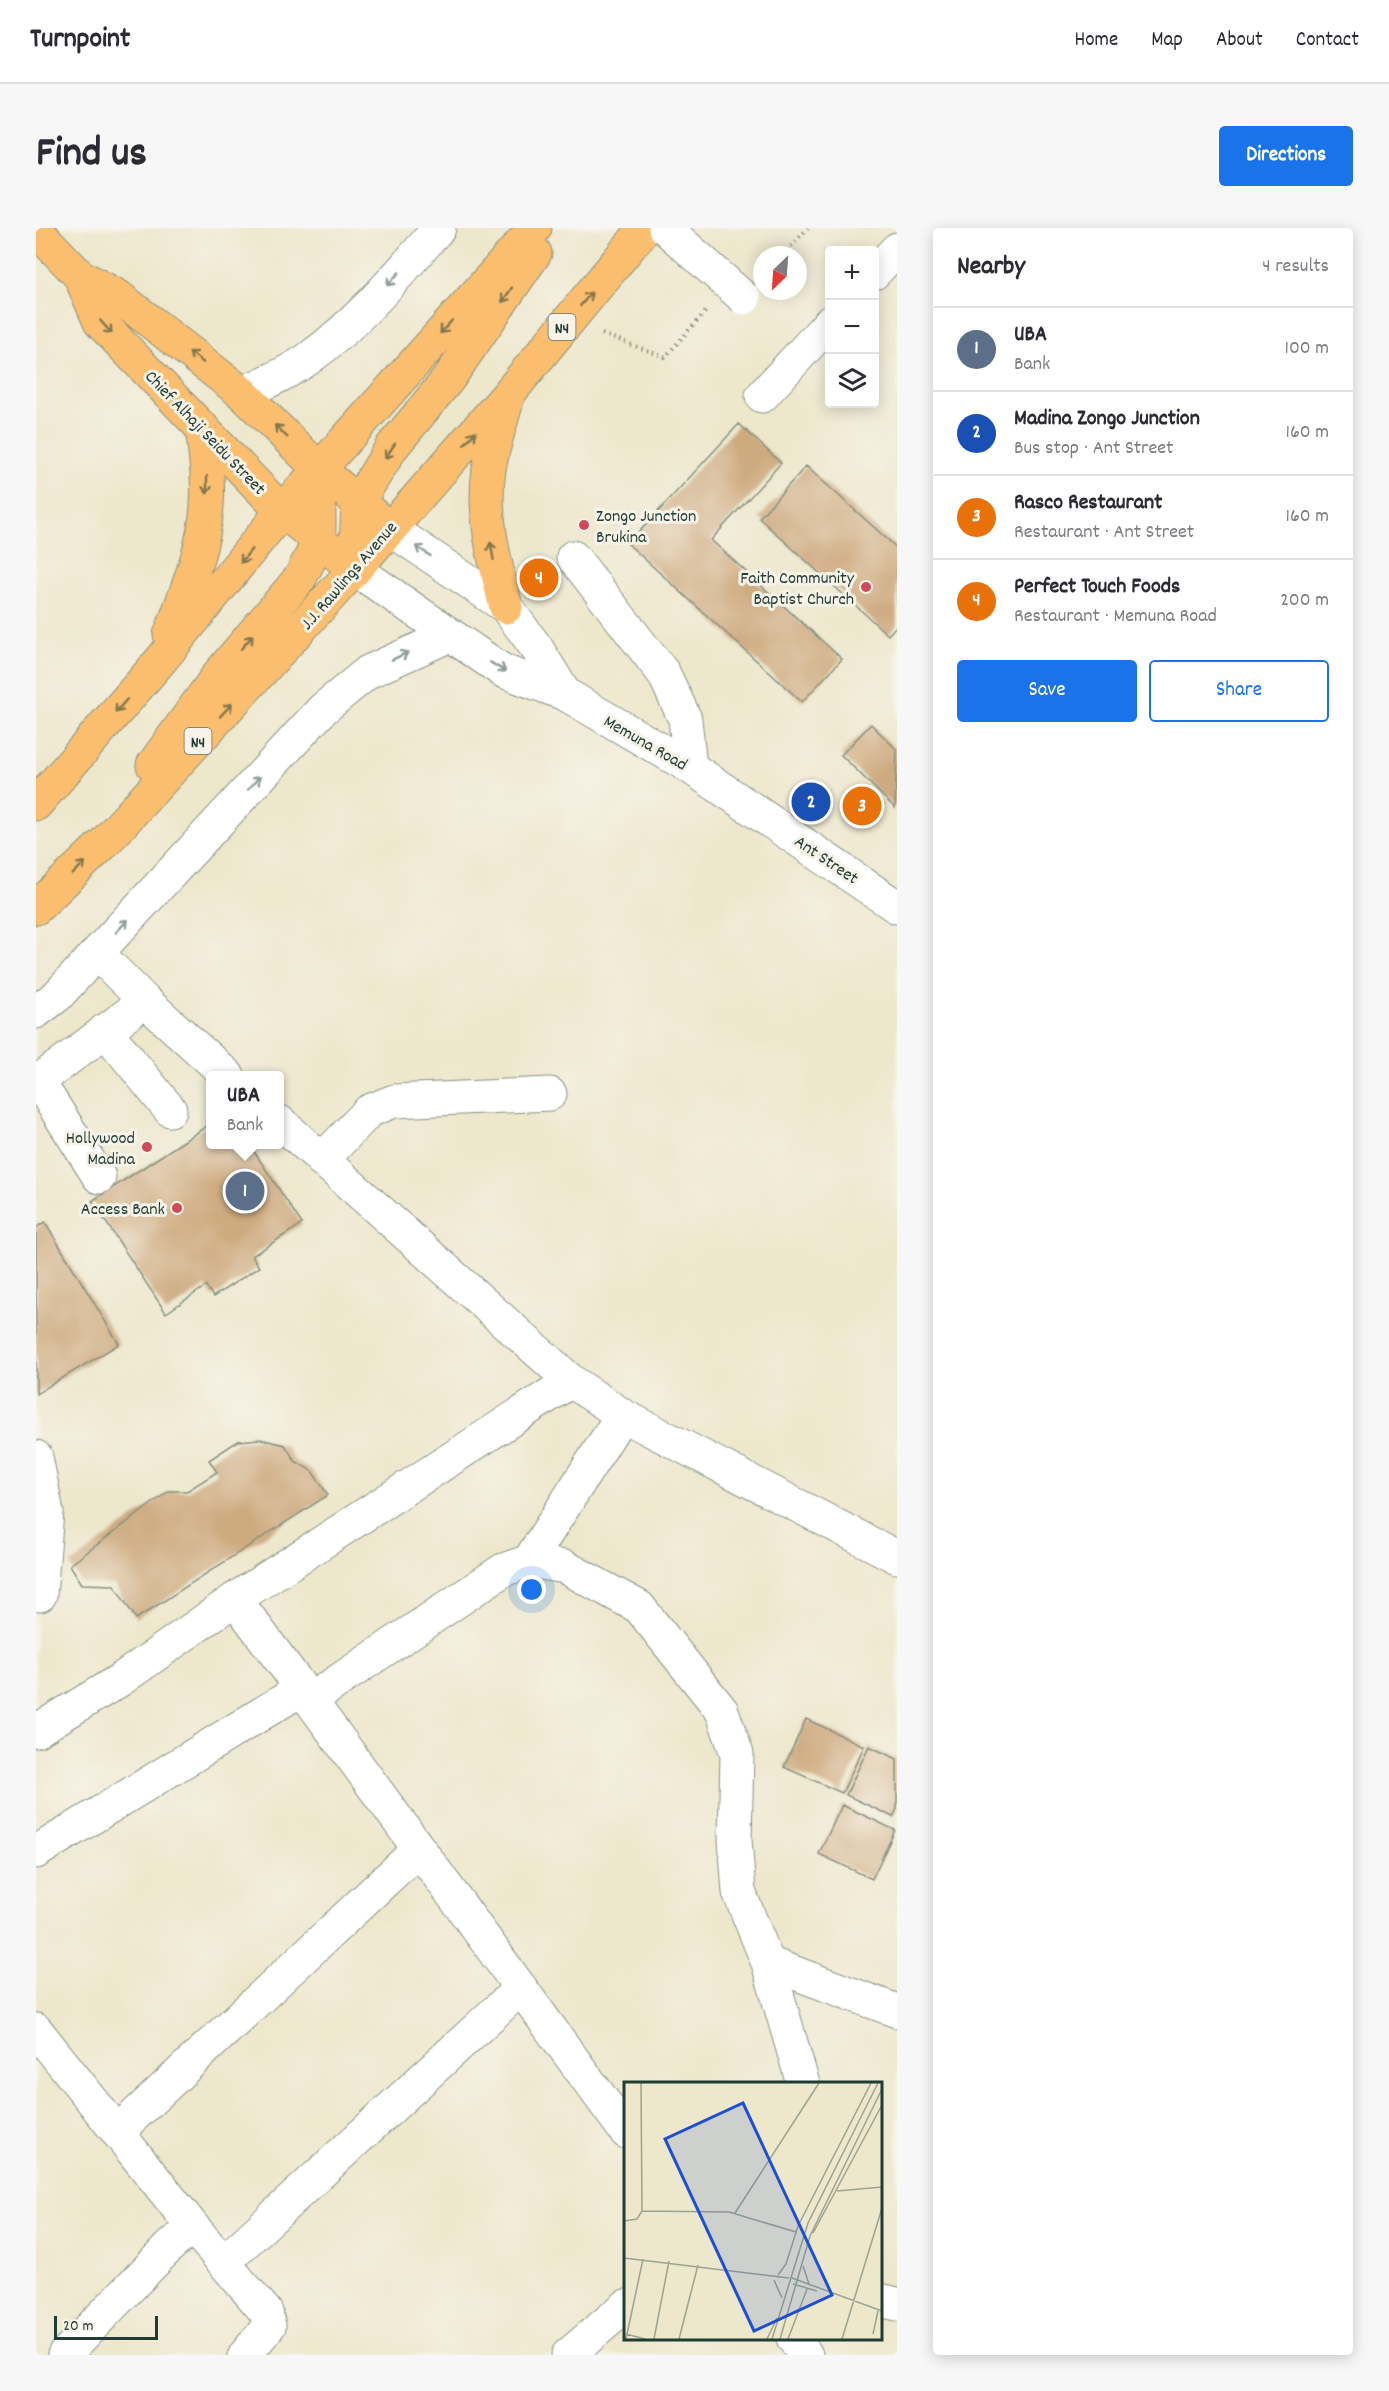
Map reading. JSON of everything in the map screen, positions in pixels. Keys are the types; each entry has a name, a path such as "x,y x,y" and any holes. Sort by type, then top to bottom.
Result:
{"main road":[{"path":"36,804 161,660 282,511 535,228"},
{"path":"355,569 358,502 392,447 449,378 550,228"},
{"name":"J.J. Rawlings Avenue","path":"36,908 104,843 355,569 509,393 645,228"},
{"name":"Chief Alhaji Seidu Street","path":"38,235 80,276 119,297 242,393 319,469 389,528"},
{"name":"Chief Alhaji Seidu Street","path":"80,276 100,322 282,511 355,569"},
{"path":"506,607 491,547 488,505 489,469 509,393"},
{"path":"161,660 195,565 207,507 207,469 202,427"},
{"path":"104,843 169,740 219,674 300,578 319,541 319,469"}],"street":[{"path":"242,393 282,375 308,359 357,318 439,228"},
{"path":"665,228 737,291"},
{"path":"617,261 686,228"},
{"path":"879,268 897,249"},
{"path":"762,396 825,327"},
{"path":"389,528 506,607 536,647 565,694"},
{"path":"573,557 664,674 685,719 690,767"},
{"name":"Memuna Road","path":"355,569 448,636 503,671 565,694 690,767 726,791"},
{"path":"36,1012 57,996 322,709 368,672 448,636"},
{"name":"Ant Street","path":"726,791 897,907"},
{"path":"97,953 145,1001 222,1071"},
{"path":"99,1177 37,1082 145,1001"},
{"path":"105,1030 170,1110"},
{"path":"322,1160 369,1111 394,1101 550,1094"},
{"path":"284,1126 571,1382 622,1415 897,1557"},
{"path":"36,1731 120,1680 235,1599 571,1382"},
{"path":"529,1561 622,1415"},
{"path":"36,1456 47,1512 40,1595"},
{"path":"36,1852 306,1695 503,1570 529,1561 565,1567 639,1607 722,1711 737,1754 735,1839 739,1892 768,1963 802,2082"},
{"path":"235,1599 624,2129"},
{"path":"118,2131 419,1849"},
{"path":"768,1963 897,2011"},
{"path":"224,2262 521,1988"},
{"path":"36,2031 193,2227 266,2312 269,2326 245,2355"},
{"path":"64,2355 164,2251 193,2227"},
{"path":"882,2300 897,2304"},
{"path":"568,2355 624,2308"},
{"path":"795,2340 806,2355"}],"path":[{"path":"791,246 808,228"},
{"path":"567,321 665,357 737,291"}],"building":[{"path":"739,424 781,463 711,540 842,659 802,702 628,544"},
{"name":"Faith Community Baptist Church","path":"806,466 897,548 897,625 888,635 759,518"},
{"path":"871,724 897,750 895,808 841,755"},
{"path":"206,1127 206,1149 252,1149 302,1224 252,1256 259,1267 213,1297 206,1286 166,1313 92,1201"},
{"path":"45,1222 119,1344 36,1394 36,1228"},
{"path":"260,1439 285,1445 295,1461 312,1471 328,1495 136,1619 114,1585 82,1584 70,1565 169,1491 187,1491 217,1472 209,1460 238,1441"},
{"path":"806,1719 864,1746 842,1793 784,1767"},
{"path":"869,1746 897,1759 897,1809 893,1817 846,1795"},
{"path":"842,1805 895,1830 872,1879 819,1854"}],"place":[{"name":"Zongo Junction Brukina","path":"584,525"},
{"name":"Perfect Touch Foods","path":"539,578"},
{"name":"Faith Community Baptist Church","path":"866,587"},
{"name":"Madina Zongo Junction","path":"811,802"},
{"name":"Rasco Restaurant","path":"862,806"},
{"name":"Hollywood Madina","path":"147,1147"},
{"name":"UBA","path":"245,1191"},
{"name":"Access Bank","path":"177,1208"}]}
